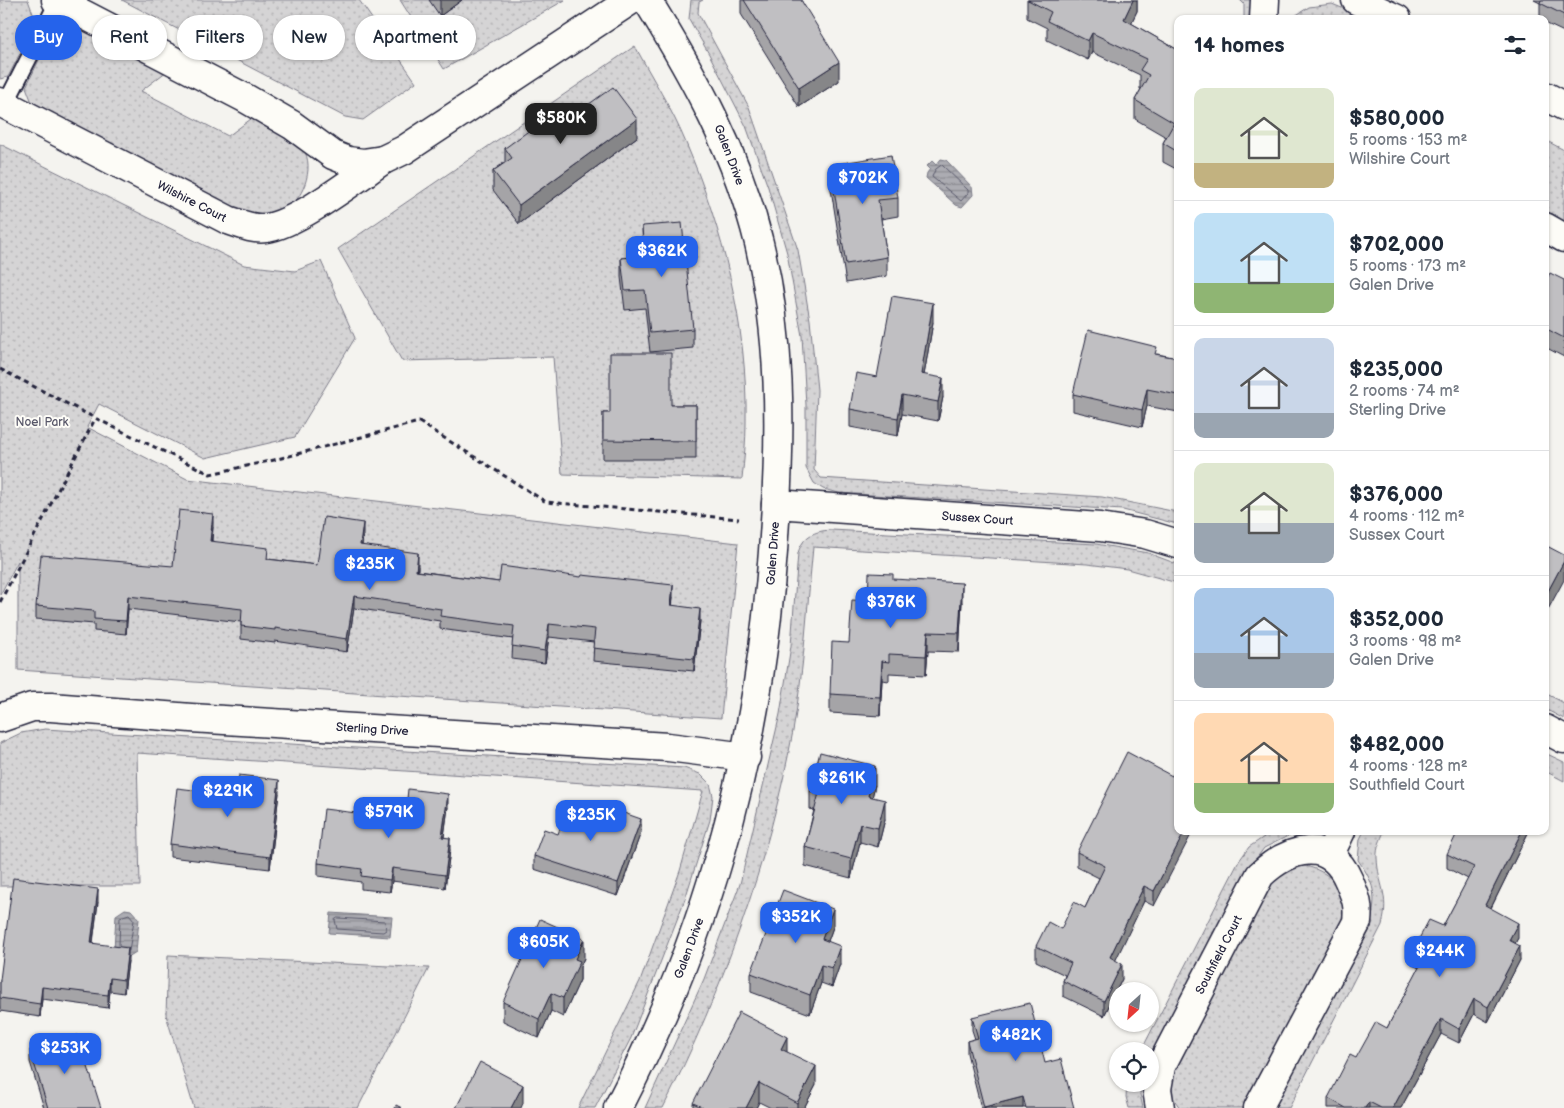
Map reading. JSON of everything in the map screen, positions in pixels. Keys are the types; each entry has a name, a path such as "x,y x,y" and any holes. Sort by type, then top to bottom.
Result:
{"street":[{"name":"Wilshire Court","path":"2,103 228,220 264,228 286,224 383,160 404,150 631,0"},
{"name":"Galen Drive","path":"618,1108 671,997 705,907 737,797 746,758 761,672 772,580 780,399 775,333 759,243 740,180 716,120 682,56 647,0"},
{"path":"1264,15 1265,0"},
{"path":"1356,0 1388,15"},
{"name":"Wilshire Court","path":"57,1 245,98 292,125 332,155 348,161 383,160"},
{"path":"1549,98 1564,106"},
{"path":"1549,229 1564,238"},
{"name":"Sussex Court","path":"776,504 1100,527 1145,534 1174,543"},
{"name":"Sterling Drive","path":"0,718 32,707 51,707 191,718 668,747 746,758"},
{"path":"1549,731 1564,739"},
{"name":"Southfield Court","path":"1160,1108 1157,1089 1161,1066 1260,875 1274,861 1295,852 1313,850 1336,843 1359,905 1357,922 1258,1108"}],"lane":[{"path":"2,103 57,1"}],"path":[{"path":"0,369 210,474 274,460 419,422 546,502 739,519"},
{"path":"0,602 95,418"}],"green space":[{"path":"0,0 28,0 33,15 15,15 15,60 17,60 8,77 0,79"},
{"path":"122,0 359,0 369,15 355,15 355,60 401,60 416,82 363,120 345,117 236,60 263,60 263,15 177,15 177,29 167,24 167,15 151,15"},
{"path":"400,0 565,0 476,51 476,15 410,15"},
{"path":"691,0 703,0 699,2 698,13 749,107 798,250 810,320 817,390 814,470 821,478 1102,497 1174,511 1174,523 1123,510 839,493 823,489 814,483 806,468 806,405 802,336 787,253 768,187 746,126 689,19"},
{"path":"1240,0 1255,0 1253,15 1244,15 1244,4"},
{"path":"1332,4 1359,15 1296,15 1309,7"},
{"path":"82,28 92,33 92,60 145,60 167,71 141,91 228,136 255,116 295,140 303,148 307,156 308,165 305,184 296,201 280,215 248,218 36,113 26,87 39,60 82,60"},
{"path":"635,46 686,143 711,210 731,280 738,315 746,387 746,437 742,479 562,474 553,357 402,361 338,249"},
{"path":"438,60 460,60 444,69"},
{"path":"1549,142 1564,150 1564,226 1549,218"},
{"name":"Noel Park","path":"0,144 244,265 295,271 321,261 355,338 295,437 205,458 99,404 87,427 187,479 738,543 721,718 18,670 18,561 0,595"},
{"path":"831,530 1096,544 1148,553 1174,563 1174,582 1127,569 1087,564 813,547 797,708 783,780 757,876 724,971 685,1063 663,1108 645,1108 704,979 740,884 780,714 791,646 798,553 806,539 819,532"},
{"path":"1549,695 1564,703 1564,719 1549,711"},
{"path":"45,729 684,768 700,774 710,784 713,796 710,820 685,899 631,1038 595,1108 578,1108 641,979 680,871 703,791 137,753 140,886 0,886 0,743 21,733"},
{"path":"1549,755 1564,762 1564,781 1549,773"},
{"path":"1267,835 1293,835 1264,848 1248,870 1159,1043 1146,1042 1151,1032 1159,1032 1159,1016 1239,861 1249,847"},
{"path":"1362,835 1382,835 1377,854 1385,906 1382,925 1289,1108 1274,1108 1369,931 1374,894 1369,878 1358,860"},
{"path":"1301,865 1322,872 1336,884 1343,901 1341,923 1245,1108 1180,1108 1173,1098 1171,1077 1271,883 1278,873"},
{"path":"168,955 429,968 358,1108 194,1108 166,1015"},
{"path":"1126,1092 1141,1092 1143,1108 1129,1108"}],"water":[{"path":"941,159 946,160 972,187 973,195 962,207 956,205 926,178 930,169 927,166 932,161 936,165"},
{"path":"125,909 131,910 139,919 136,952 128,957 114,950 116,915"},
{"path":"331,913 392,917 390,937 329,933"}],"building":[{"path":"744,0 801,0 839,62 799,88"},
{"path":"1028,0 1133,0 1124,19 1174,48 1174,123 1135,100 1149,75 1140,70 1147,59 1092,33 1088,41 1047,21 1051,12"},
{"path":"1541,0 1564,0 1564,15 1540,3"},
{"path":"613,87 637,119 519,205 493,171 512,158 505,148 556,111 564,122"},
{"path":"1174,123 1174,150 1163,143"},
{"path":"891,155 898,198 878,200 887,257 846,264 830,165"},
{"path":"682,223 693,329 650,333 645,290 625,291 621,258 644,256 642,226"},
{"path":"1550,273 1564,280 1564,338 1549,330"},
{"path":"892,296 933,303 921,374 943,378 938,402 902,395 898,418 850,409 856,373 877,377"},
{"path":"1088,330 1157,347 1155,354 1174,357 1174,394 1147,389 1142,410 1073,394"},
{"path":"610,353 671,353 671,405 696,405 696,441 603,440 603,413 610,413"},
{"path":"179,510 213,514 210,541 268,548 267,559 317,565 324,517 363,523 360,545 418,553 416,571 499,582 501,566 581,577 582,575 673,585 671,605 700,609 694,659 593,648 595,629 549,624 545,651 512,646 514,626 440,616 441,609 354,596 347,639 275,628 275,630 241,626 242,609 128,596 126,621 94,619 94,611 36,606 41,555 173,566"},
{"path":"1549,547 1564,555 1564,561 1549,589"},
{"path":"869,573 893,574 893,579 962,583 959,633 928,632 926,656 889,654 889,662 882,661 880,697 830,694 832,642 849,643 852,600 868,601"},
{"path":"820,752 875,766 868,796 885,800 878,828 860,824 851,859 805,847 819,793 810,791"},
{"path":"1127,752 1172,776 1174,773 1174,835 1183,835 1154,891 1144,886 1110,957 1122,964 1113,982 1109,982 1109,991 1104,1001 1063,981 1071,963 1036,946 1048,922 1061,929 1074,902 1085,908 1105,866 1077,852"},
{"path":"239,775 279,780 270,857 170,844 177,788 236,795"},
{"path":"408,789 448,794 442,837 450,838 445,875 392,868 390,880 361,876 362,869 318,863 324,809 405,819"},
{"path":"569,804 601,815 604,806 641,819 618,883 534,856 544,829 558,834"},
{"path":"1456,835 1520,835 1485,905 1518,923 1509,940 1520,946 1488,1007 1474,999 1459,1029 1441,1019 1393,1108 1381,1108 1369,1102 1365,1108 1346,1108 1328,1098 1350,1055 1356,1058 1376,1022 1387,1028 1425,956 1413,950 1429,920 1443,926 1474,867 1447,854"},
{"path":"13,878 98,889 91,943 128,948 124,980 110,978 108,995 42,987 40,1004 0,998 0,980"},
{"path":"783,890 833,909 822,939 840,946 832,968 821,965 810,995 751,973"},
{"path":"540,919 584,939 575,959 580,961 563,998 551,993 539,1019 503,1002"},
{"path":"1030,1003 1045,1063 1061,1059 1074,1108 1026,1108 1023,1097 984,1107 967,1041 978,1038 972,1017"},
{"path":"739,1012 787,1037 781,1049 816,1066 797,1103 759,1083 746,1108 704,1108 693,1103"},
{"path":"78,1035 101,1108 48,1108 30,1050"},
{"path":"480,1062 523,1085 511,1108 456,1108"}]}
